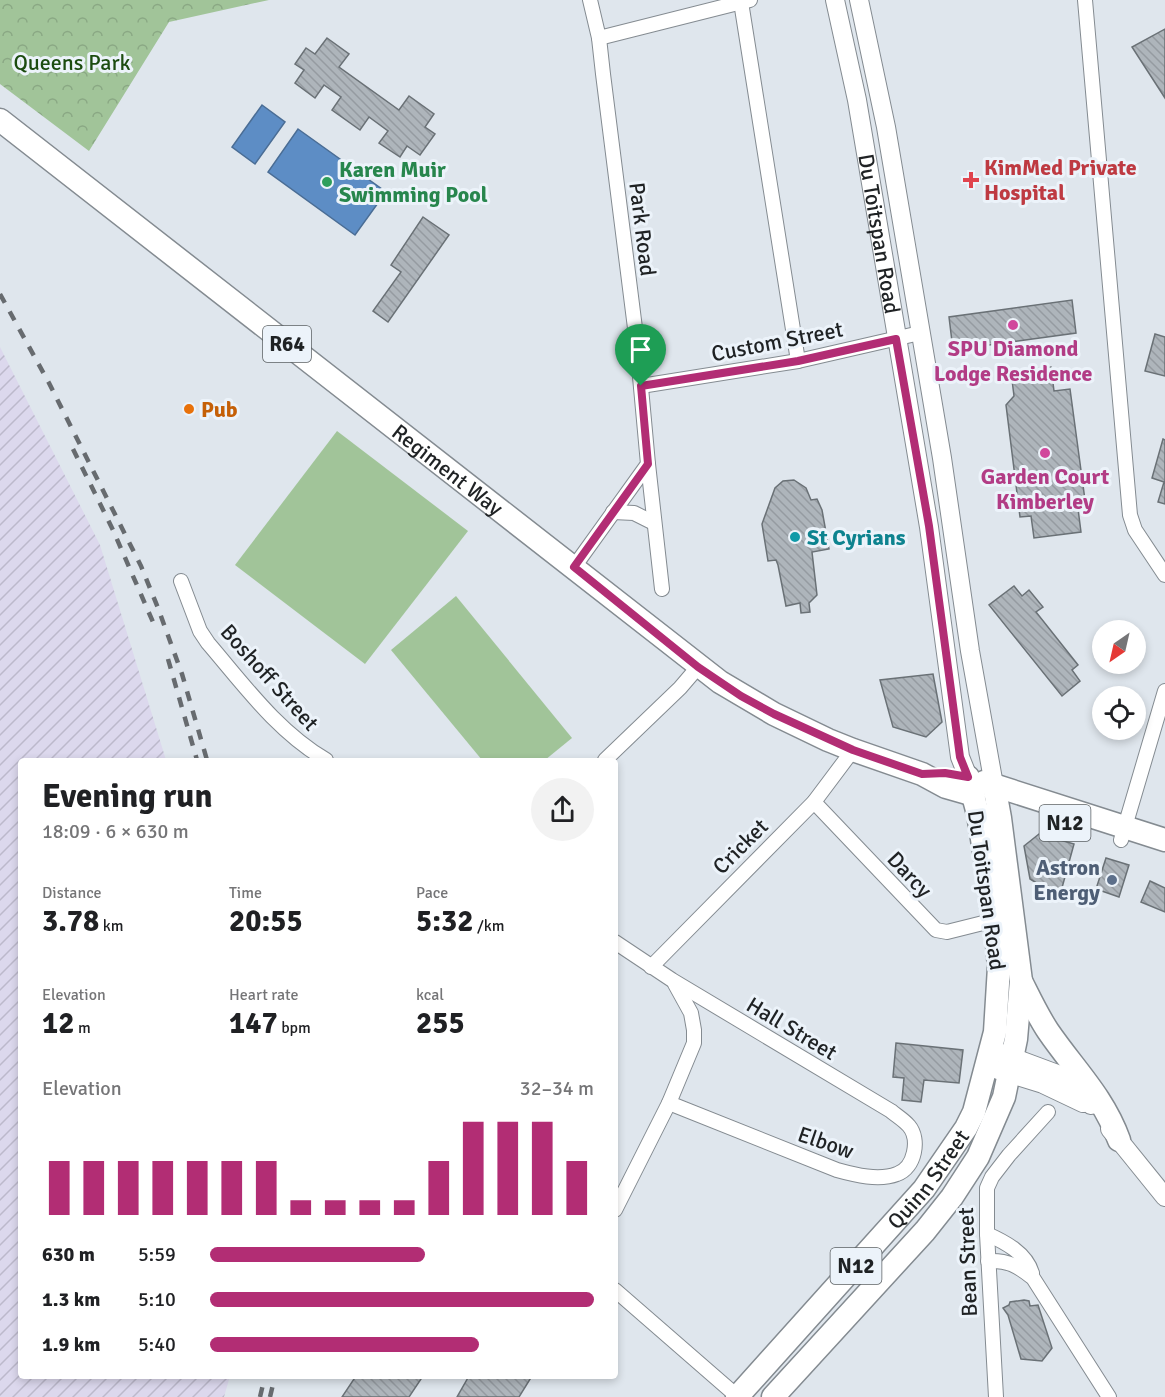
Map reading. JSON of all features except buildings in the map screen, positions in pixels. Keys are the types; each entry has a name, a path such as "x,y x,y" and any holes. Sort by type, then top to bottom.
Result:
{"main road":[{"name":"Regiment Way","path":"0,120 574,567 698,667 741,696 774,714 853,750 922,774 946,787 983,790"},
{"name":"N12","path":"983,790 1123,833 1165,840"},
{"name":"Du Toitspan Road","path":"983,790 999,980 995,1032 988,1058"},
{"name":"Du Toitspan Road","path":"983,790 1021,981 1012,1065"},
{"name":"N12","path":"1123,833 1165,855"},
{"path":"1021,981 1048,1031 1101,1101 1119,1140"},
{"name":"Quinn Street","path":"737,1397 932,1179 966,1128 977,1102 988,1058"},
{"name":"Quinn Street","path":"773,1397 910,1247 952,1197 988,1139 1004,1097 1012,1065"}],"street":[{"name":"Park Road","path":"590,0 599,38 641,386 662,589"},
{"name":"Du Toitspan Road","path":"835,0 857,100 929,526 960,757 983,790"},
{"name":"Du Toitspan Road","path":"859,0 886,127 942,458 970,651 983,790"},
{"path":"1085,0 1130,515 1134,530 1165,575"},
{"path":"599,38 746,1 798,361"},
{"name":"Custom Street","path":"641,386 798,361 920,333"},
{"path":"574,567 648,464"},
{"path":"613,512 634,513 654,523"},
{"name":"Boshoff Street","path":"181,580 200,631 208,643 285,731 323,758"},
{"path":"607,758 680,688 698,667"},
{"path":"1123,833 1159,734 1165,691"},
{"name":"Cricket","path":"651,967 814,802 853,750"},
{"name":"Darcy","path":"814,802 936,930 946,932 995,920"},
{"path":"618,944 672,980 692,1013 694,1036 691,1053 669,1103 618,1204"},
{"name":"Hall Street","path":"672,980 891,1111"},
{"path":"988,1058 1060,1075 1071,1082 1165,1197"},
{"name":"Elbow","path":"669,1103 837,1170 873,1176 899,1174 907,1167 915,1147 910,1127 891,1111"},
{"name":"Bean Street","path":"996,1397 986,1197 989,1182 1009,1155 1048,1112"},
{"path":"987,1234 1013,1248 1031,1270 1033,1278"},
{"path":"988,1261 1008,1262 1024,1270 1033,1278 1109,1397"},
{"path":"618,1293 737,1397"}],"shaded area":[{"path":"0,347 100,545 165,758 18,758 18,1379 229,1379 224,1397 0,1397"}],"green space":[{"name":"Queens Park","path":"0,0 269,0 169,22 89,151 0,84"},
{"path":"337,431 468,531 365,664 235,565"},
{"path":"456,596 572,738 547,758 480,758 391,650"}],"water":[{"path":"262,105 285,122 255,164 232,147"},
{"name":"Karen Muir Swimming Pool","path":"298,129 386,192 355,235 268,172"}],"railway":[{"path":"0,294 49,383 141,566 182,674 206,758"},
{"path":"73,449 113,530 156,629"},
{"path":"168,659 196,758"},
{"path":"260,1397 264,1379"},
{"path":"270,1397 274,1379"}],"place":[{"name":"KimMed Private Hospital","path":"971,180"},
{"name":"Karen Muir Swimming Pool","path":"327,182"},
{"name":"SPU Diamond Lodge Residence","path":"1013,325"},
{"name":"Pub","path":"189,409"},
{"name":"Garden Court Kimberley","path":"1045,453"},
{"name":"St Cyrians","path":"795,537"},
{"name":"Astron Energy","path":"1112,880"}],"route":[{"path":"896,339 929,526 960,757 968,777 945,773 922,774 853,750 774,714 741,696 698,667 574,567 648,464 641,386 798,361 896,339"}]}
